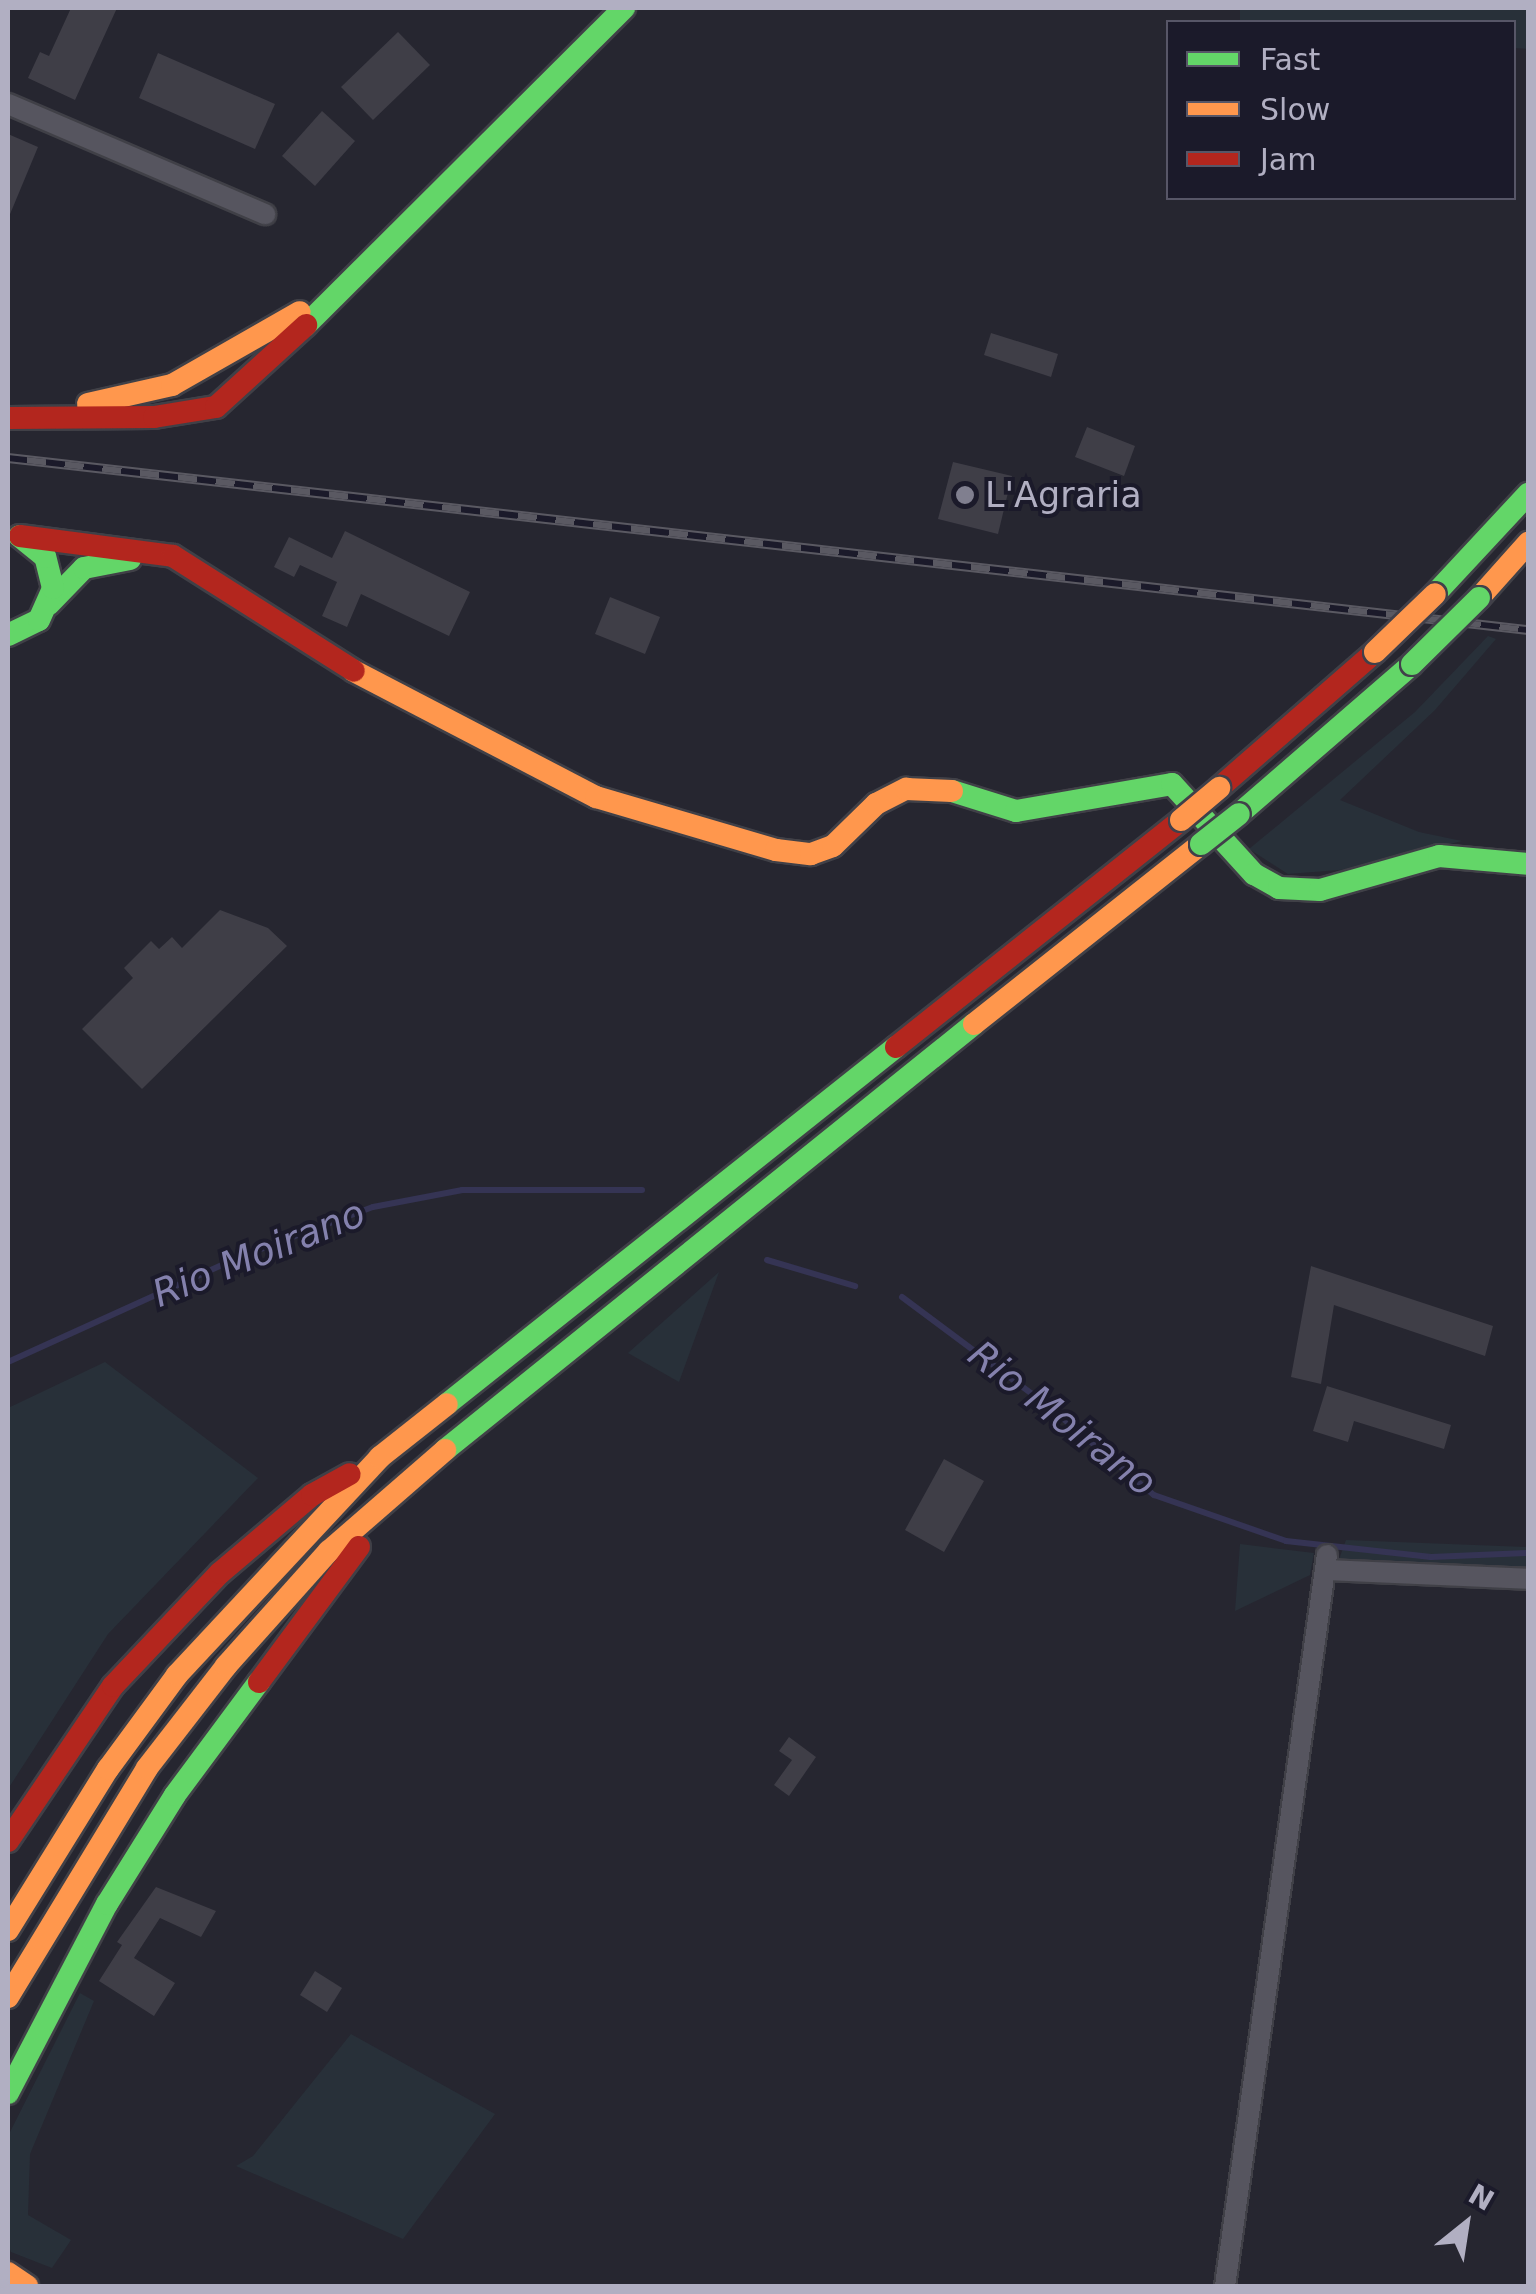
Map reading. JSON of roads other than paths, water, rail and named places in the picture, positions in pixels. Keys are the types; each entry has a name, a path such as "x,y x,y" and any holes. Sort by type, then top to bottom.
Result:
{"main road":[{"path":"8,418 154,417 216,407 624,8"},
{"path":"8,406 73,407 172,385 282,325 355,272"},
{"path":"8,1930 108,1769 177,1675 380,1457 1182,820 1375,652 1528,494"},
{"path":"14,535 173,556 207,572 349,668 596,796 776,850 811,854 834,846 876,804 906,789 937,786 1016,811 1172,784 1254,874 1279,888 1320,890 1438,856 1528,864"},
{"path":"14,535 45,557 53,588 49,604"},
{"path":"8,1997 76,1876 226,1666 328,1552 418,1470 1239,814 1412,664 1528,543"},
{"path":"8,635 27,629 84,568 173,556"},
{"path":"8,1841 114,1686 220,1573 312,1495 380,1457"},
{"path":"8,2093 108,1904 175,1796 418,1470"}],"street":[{"path":"8,104 265,214"},
{"path":"1225,2286 1326,1563 1528,1579"}],"waterway":[{"name":"Rio Moirano","path":"8,1362 237,1258 373,1207 462,1190 642,1190"},
{"name":"Rio Moirano","path":"767,1260 855,1286"},
{"name":"Rio Moirano","path":"902,1297 1047,1405 1154,1495 1286,1541 1431,1557 1528,1553"}],"railway":[{"path":"8,458 1528,630"}],"place":[{"name":"L'Agraria","path":"965,495"}]}
